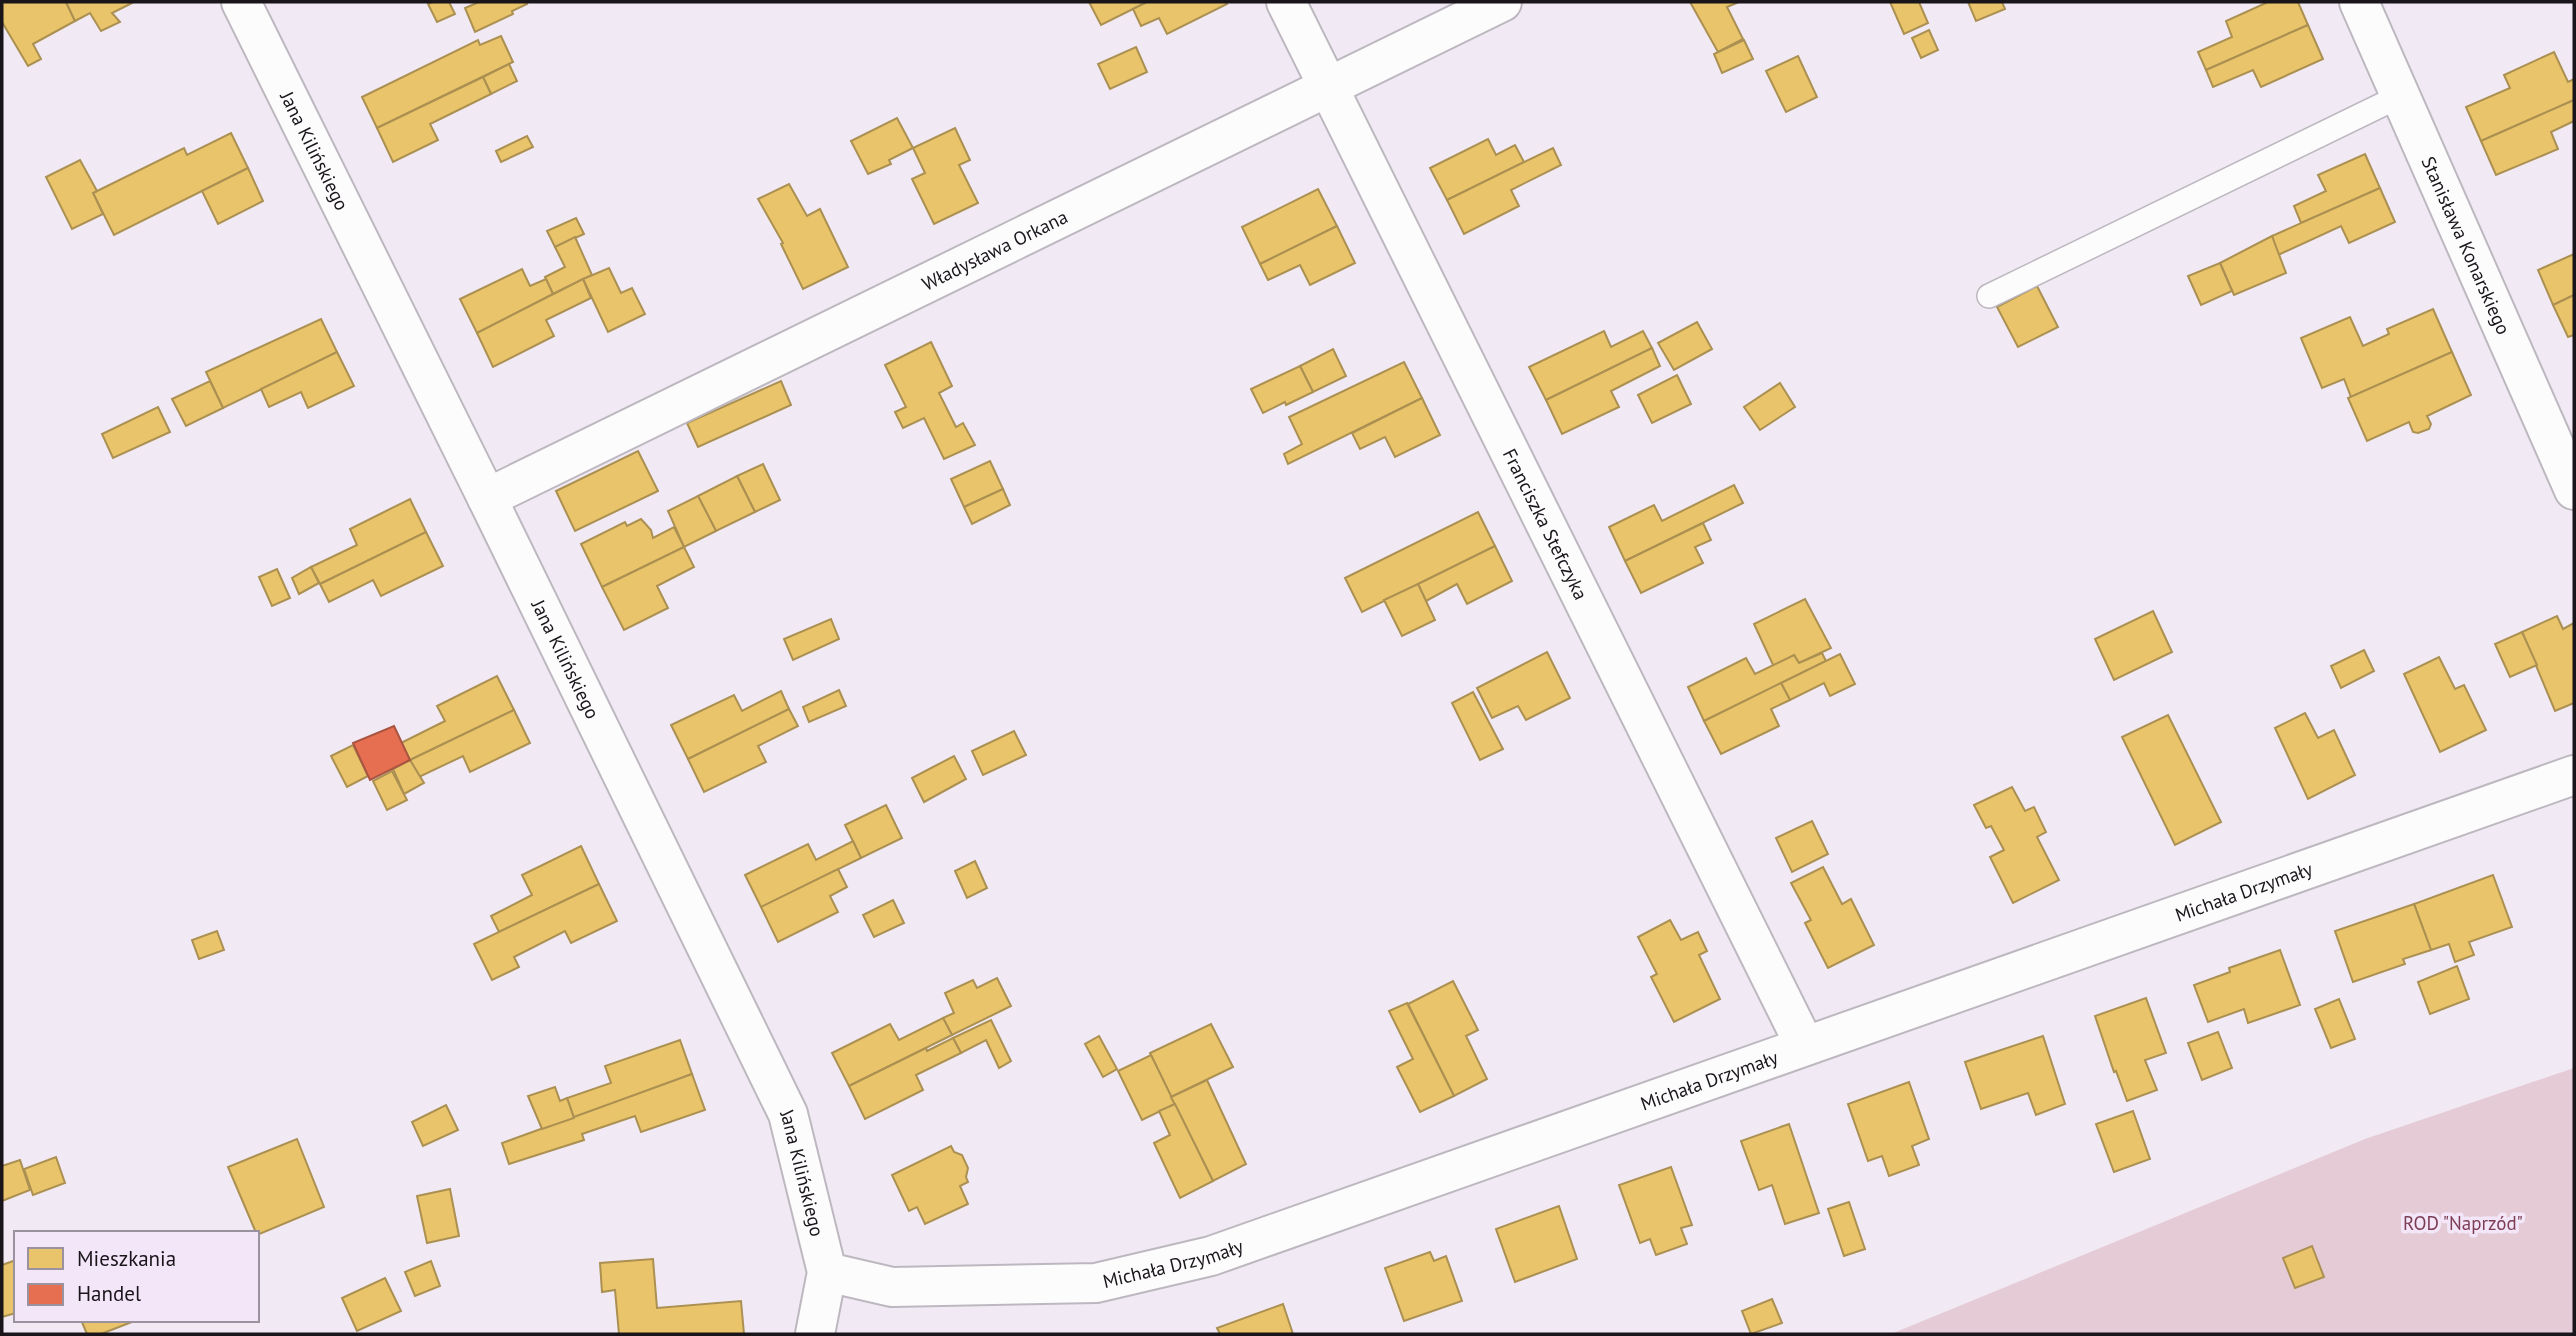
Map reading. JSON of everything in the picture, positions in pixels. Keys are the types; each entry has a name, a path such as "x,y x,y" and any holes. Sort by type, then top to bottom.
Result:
{"street":[{"name":"Jana Kilińskiego","path":"241,2 788,1114 827,1272 815,1334"},
{"name":"Franciszka Stefczyka","path":"1286,2 1805,1046"},
{"name":"Władysława Orkana","path":"487,498 1502,2"},
{"name":"Stanisława Konarskiego","path":"2359,2 2574,490"},
{"name":"Michała Drzymały","path":"827,1272 892,1287 1096,1283 1211,1256 2574,775"}],"lane":[{"path":"1989,296 2400,96"}],"green space":[{"name":"ROD \"Naprzód\"","path":"2574,1068 2574,1334 1891,1334 2365,1139"}],"building: Mieszkania":[{"path":"2,2 66,2 75,21 33,44 41,59 28,66 2,22"},
{"path":"66,2 134,2 112,13 120,22 101,31 90,13 75,21"},
{"path":"449,2 455,14 437,22 428,4"},
{"path":"479,2 527,4 512,11 513,14 475,32 465,8"},
{"path":"1089,2 1147,2 1101,25"},
{"path":"1147,2 1227,4 1167,34 1159,18 1141,26 1133,9"},
{"path":"1690,2 1739,2 1727,7 1743,39 1718,52"},
{"path":"1890,2 1919,2 1928,23 1904,34"},
{"path":"1968,2 2002,2 2005,9 1976,21"},
{"path":"2268,2 2298,2 2308,25 2206,70 2198,52 2232,37 2226,21"},
{"path":"2308,25 2323,59 2261,87 2253,70 2213,87 2206,70"},
{"path":"1929,30 1938,50 1921,58 1912,38"},
{"path":"501,36 513,62 377,128 362,97 478,40 480,45"},
{"path":"1744,40 1753,59 1722,73 1714,54"},
{"path":"1136,47 1147,72 1110,89 1098,64"},
{"path":"2554,52 2568,82 2574,79 2574,100 2481,141 2466,107 2510,88 2504,75"},
{"path":"1798,56 1817,97 1786,112 1766,71"},
{"path":"509,64 517,81 491,94 483,77"},
{"path":"483,77 491,94 430,124 438,140 393,162 377,128"},
{"path":"2574,100 2574,121 2551,132 2558,149 2496,175 2481,141"},
{"path":"897,118 913,148 889,160 891,164 868,174 851,141"},
{"path":"955,128 970,160 959,165 978,203 934,224 912,179 925,173 913,148"},
{"path":"231,133 248,168 114,235 93,193 184,148 187,155"},
{"path":"527,136 533,147 501,162 496,151"},
{"path":"1488,139 1496,155 1515,145 1524,162 1447,200 1430,168"},
{"path":"1553,148 1561,165 1511,190 1519,206 1464,234 1447,200"},
{"path":"2365,154 2380,188 2301,223 2294,206 2326,191 2318,175"},
{"path":"80,160 97,191 93,193 103,214 72,229 46,177"},
{"path":"248,168 263,201 218,224 202,191"},
{"path":"789,184 807,216 820,209 848,267 803,289 781,244 783,243 758,199"},
{"path":"2380,188 2395,222 2349,243 2341,226 2278,255 2272,236"},
{"path":"1318,189 1337,226 1260,264 1242,227"},
{"path":"576,218 584,234 555,247 547,231"},
{"path":"1337,226 1355,263 1310,285 1300,265 1268,280 1260,264"},
{"path":"2272,236 2286,273 2234,295 2220,263"},
{"path":"575,237 592,275 553,294 545,277 565,267 555,247"},
{"path":"2574,254 2574,295 2553,305 2538,270"},
{"path":"2220,263 2232,291 2201,305 2188,276"},
{"path":"609,268 621,293 632,288 645,314 608,332 583,279"},
{"path":"522,269 530,286 546,279 553,294 477,333 460,299"},
{"path":"583,279 591,298 546,320 554,336 493,367 477,333"},
{"path":"2037,286 2058,327 2018,347 1997,307"},
{"path":"2574,295 2574,335 2568,337 2553,305"},
{"path":"2433,309 2452,352 2351,397 2344,379 2322,388 2301,338 2350,317 2363,346 2389,334 2387,329"},
{"path":"321,319 337,352 223,408 206,372"},
{"path":"1697,322 1712,349 1674,370 1658,343"},
{"path":"1604,331 1611,347 1643,331 1652,348 1546,400 1529,367"},
{"path":"931,342 952,386 939,393 956,427 963,423 975,445 944,459 924,418 903,428 895,412 906,407 885,365"},
{"path":"1652,348 1660,366 1611,391 1619,407 1562,434 1546,400"},
{"path":"1333,349 1346,376 1313,392 1300,366"},
{"path":"337,352 354,386 308,408 301,392 269,407 261,389"},
{"path":"2452,352 2471,395 2427,416 2431,424 2429,429 2413,432 2409,422 2367,441 2348,398"},
{"path":"1404,362 1422,398 1288,464 1284,454 1302,444 1289,417"},
{"path":"1300,366 1313,392 1263,413 1251,389"},
{"path":"1677,375 1691,404 1652,423 1638,395"},
{"path":"210,381 223,408 186,426 172,399"},
{"path":"781,381 791,405 698,447 687,423"},
{"path":"1780,383 1795,407 1760,430 1744,407"},
{"path":"1422,398 1440,435 1395,457 1385,437 1360,449 1352,433"},
{"path":"158,407 170,432 113,458 102,434"},
{"path":"638,451 658,491 575,531 556,491"},
{"path":"990,461 1003,489 964,507 951,479"},
{"path":"763,464 780,500 755,512 737,476"},
{"path":"737,476 755,512 716,531 698,496"},
{"path":"1734,485 1743,503 1625,561 1609,527 1654,505 1662,521"},
{"path":"1003,489 1010,505 972,524 964,507"},
{"path":"698,496 716,531 684,547 668,511"},
{"path":"410,499 426,532 320,584 311,567 357,545 350,529"},
{"path":"1478,512 1495,546 1362,612 1345,578"},
{"path":"641,519 651,530 653,538 674,527 684,547 602,587 581,544 625,522 627,526"},
{"path":"1703,523 1711,540 1695,547 1703,563 1641,593 1625,561"},
{"path":"426,532 443,566 381,596 373,580 329,602 320,584"},
{"path":"1495,546 1512,581 1467,604 1457,584 1426,601 1418,584"},
{"path":"684,547 694,567 657,586 668,608 624,630 602,587"},
{"path":"311,567 319,583 299,594 292,578"},
{"path":"277,569 290,598 272,606 259,577"},
{"path":"1418,584 1435,620 1402,636 1384,600"},
{"path":"1805,599 1831,648 1799,663 1794,655 1774,667 1754,624"},
{"path":"2153,611 2172,652 2114,680 2095,639"},
{"path":"2557,616 2563,629 2574,623 2574,703 2555,711 2522,632"},
{"path":"831,619 839,639 793,660 784,639"},
{"path":"2522,632 2537,665 2510,677 2495,644"},
{"path":"2364,650 2374,671 2341,688 2331,666"},
{"path":"1547,652 1570,698 1526,720 1518,706 1492,718 1477,688"},
{"path":"1822,653 1826,661 1704,721 1688,687 1746,658 1755,674 1794,655 1799,663"},
{"path":"1840,654 1855,684 1830,696 1824,683 1790,700 1781,683"},
{"path":"2439,657 2455,689 2464,685 2486,730 2440,752 2404,674"},
{"path":"497,676 514,710 410,760 401,743 445,721 437,706"},
{"path":"1781,683 1790,700 1771,709 1779,726 1721,754 1704,721"},
{"path":"839,690 846,706 809,722 803,707"},
{"path":"781,691 789,709 688,759 671,725 734,695 742,711"},
{"path":"1473,692 1503,749 1480,760 1452,703"},
{"path":"789,709 798,726 758,746 766,762 704,792 688,759"},
{"path":"514,710 530,743 470,772 463,756 419,777 410,760"},
{"path":"2305,713 2318,738 2334,730 2355,775 2308,799 2275,728"},
{"path":"2168,715 2221,822 2175,845 2122,737"},
{"path":"1014,731 1026,755 983,775 972,751"},
{"path":"353,745 368,776 347,787 331,756"},
{"path":"954,756 966,779 924,802 912,778"},
{"path":"410,760 424,783 404,794 393,769"},
{"path":"392,771 407,800 387,810 373,781"},
{"path":"2012,787 2025,811 2034,807 2046,832 2037,837 2059,880 2013,903 1990,857 2004,850 1991,826 1986,828 1974,805"},
{"path":"886,805 902,838 861,858 845,825"},
{"path":"1812,821 1828,854 1792,872 1776,838"},
{"path":"853,841 861,858 761,907 745,875 808,844 816,860"},
{"path":"581,846 599,884 499,932 491,916 532,895 522,875"},
{"path":"975,861 987,888 967,898 955,871"},
{"path":"1823,867 1842,904 1851,899 1874,945 1828,968 1805,923 1811,920 1791,883"},
{"path":"838,869 847,887 830,896 838,912 778,942 761,907"},
{"path":"2493,875 2512,927 2469,942 2474,955 2455,962 2449,944 2431,950 2414,904"},
{"path":"599,884 617,921 571,943 565,931 514,957 519,967 492,980 474,944"},
{"path":"893,900 904,923 874,937 863,915"},
{"path":"2414,904 2431,950 2403,959 2405,964 2353,982 2335,931"},
{"path":"1670,920 1681,940 1698,932 1707,951 1699,955 1720,999 1674,1022 1651,977 1657,974 1638,937"},
{"path":"217,931 224,950 199,959 192,940"},
{"path":"2280,950 2300,1005 2248,1023 2244,1009 2208,1022 2194,985 2230,972 2229,968"},
{"path":"2457,966 2469,999 2430,1014 2418,982"},
{"path":"997,978 1011,1006 952,1035 943,1018 954,1013 945,993 973,980 977,988"},
{"path":"1453,981 1478,1030 1466,1036 1487,1079 1454,1096 1408,1004"},
{"path":"2146,998 2166,1053 2145,1060 2157,1090 2127,1101 2095,1016"},
{"path":"2339,999 2355,1039 2331,1048 2315,1009"},
{"path":"1407,1003 1454,1096 1420,1112 1397,1067 1413,1059 1389,1011"},
{"path":"943,1018 952,1035 849,1086 832,1053 890,1024 899,1040"},
{"path":"991,1020 1011,1061 999,1068 986,1040 961,1053 953,1038"},
{"path":"1211,1024 1233,1067 1171,1097 1150,1053"},
{"path":"2218,1032 2232,1068 2202,1080 2188,1043"},
{"path":"1099,1036 1117,1069 1103,1077 1085,1044"},
{"path":"2043,1036 2065,1104 2036,1115 2028,1093 1981,1109 1965,1062"},
{"path":"953,1038 961,1053 916,1075 923,1090 865,1119 849,1086 926,1048 927,1051"},
{"path":"680,1040 692,1074 574,1118 567,1098 611,1083 605,1066"},
{"path":"1151,1055 1175,1104 1142,1120 1118,1071"},
{"path":"692,1074 705,1110 641,1132 635,1116 582,1134 584,1140 509,1164 502,1143"},
{"path":"1207,1080 1246,1164 1213,1181 1171,1097"},
{"path":"1909,1082 1929,1139 1912,1146 1919,1165 1889,1176 1882,1156 1868,1161 1848,1104"},
{"path":"555,1087 560,1101 567,1098 574,1118 542,1129 528,1096"},
{"path":"1175,1104 1213,1181 1180,1198 1154,1143 1170,1135 1159,1111"},
{"path":"446,1105 458,1130 423,1146 412,1122"},
{"path":"2133,1111 2150,1159 2114,1172 2096,1124"},
{"path":"1789,1124 1819,1213 1785,1224 1772,1185 1759,1190 1741,1141"},
{"path":"297,1139 324,1207 259,1234 228,1167"},
{"path":"951,1146 954,1152 962,1155 968,1168 968,1182 960,1186 968,1204 925,1224 917,1207 909,1211 892,1175"},
{"path":"56,1157 65,1183 33,1195 24,1169"},
{"path":"20,1160 30,1190 2,1201 2,1166"},
{"path":"1671,1167 1692,1225 1681,1228 1687,1244 1656,1255 1650,1239 1640,1243 1619,1185"},
{"path":"450,1189 459,1236 427,1243 417,1196"},
{"path":"1849,1202 1865,1249 1844,1256 1828,1209"},
{"path":"1559,1206 1577,1259 1515,1282 1496,1229"},
{"path":"2312,1246 2324,1277 2295,1288 2283,1258"},
{"path":"1430,1252 1434,1261 1446,1256 1462,1301 1404,1321 1385,1268"},
{"path":"653,1259 657,1308 741,1301 744,1334 619,1334 615,1290 602,1292 600,1263"},
{"path":"14,1261 14,1314 2,1317 2,1265"},
{"path":"431,1261 440,1286 415,1296 405,1272"},
{"path":"385,1278 401,1311 357,1331 342,1298"},
{"path":"1772,1299 1782,1323 1751,1334 1742,1311"},
{"path":"1283,1304 1293,1334 1220,1334 1217,1328"},
{"path":"82,1322 132,1322 101,1334 87,1334"}],"building: Handel":[{"path":"394,726 410,760 370,780 353,743"}]}
